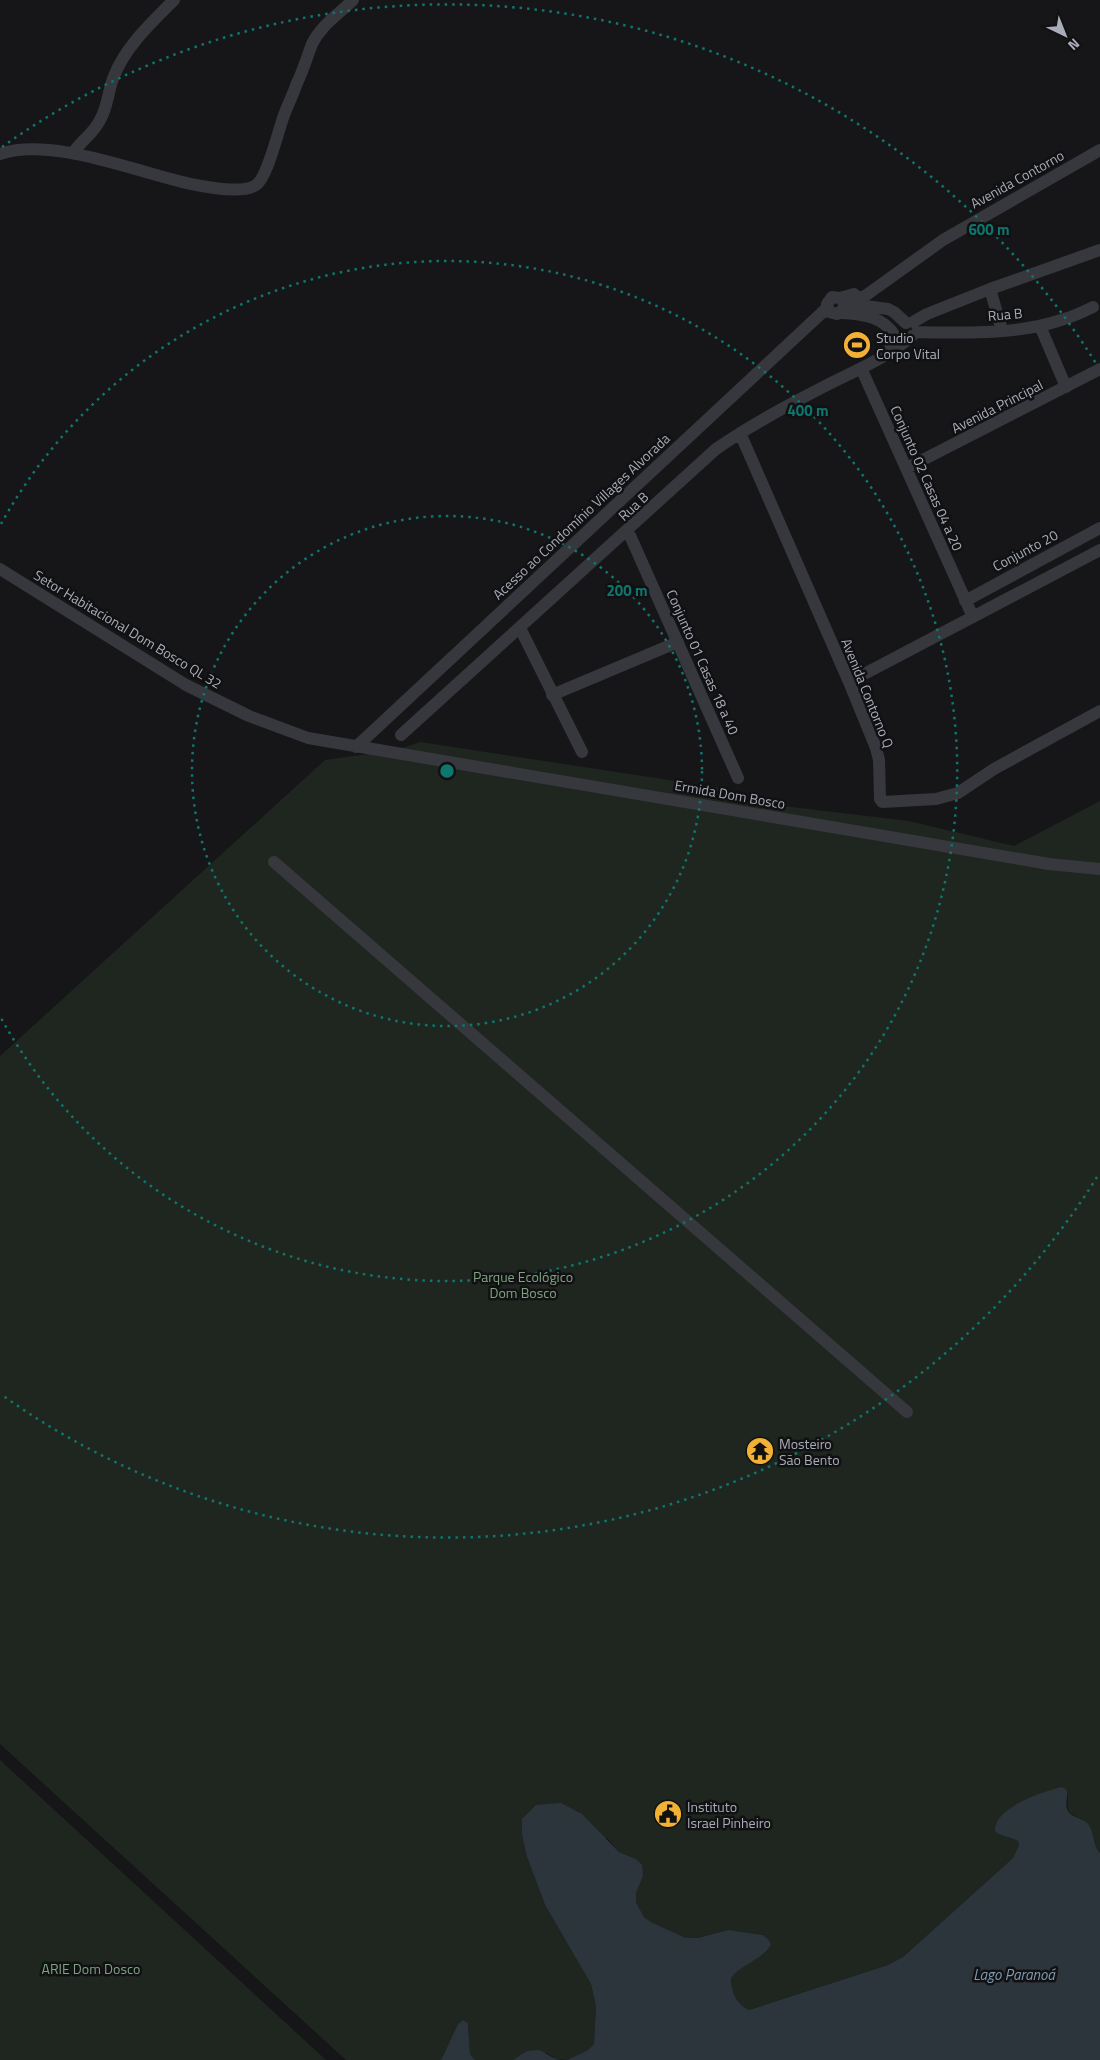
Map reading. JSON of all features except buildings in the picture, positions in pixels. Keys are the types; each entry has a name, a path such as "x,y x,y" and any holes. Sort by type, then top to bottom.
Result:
{"street":[{"path":"73,153 101,120 115,73 124,59 144,31 174,0"},
{"path":"0,154 12,150 37,149 73,153 189,184 230,190 256,186 265,170 283,117 312,45 320,31 353,0"},
{"name":"Avenida Contorno","path":"842,304 875,288 966,225 1100,150"},
{"path":"893,333 910,328 927,314 990,289 1100,250"},
{"path":"990,289 1002,330"},
{"name":"Acesso ao Condomínio Villages Alvorada","path":"356,747 827,308 828,300 832,297 842,304"},
{"path":"842,304 888,309 894,312 910,328"},
{"path":"842,304 882,322 893,333"},
{"name":"Rua B","path":"401,735 628,531 706,458 740,432 890,351 910,328 1002,330 1040,326 1093,307"},
{"path":"1040,326 1066,387"},
{"path":"893,333 910,328"},
{"path":"890,351 893,333"},
{"name":"Conjunto 02 Casas 04 a 20","path":"861,368 973,617"},
{"name":"Avenida Principal","path":"907,468 1100,369"},
{"name":"Avenida Contorno Q","path":"740,432 876,748 879,760 880,798 885,803 936,799 958,793 994,768 1100,711"},
{"name":"Conjunto 20","path":"965,600 1100,528"},
{"name":"Conjunto 01 Casas 18 a 40","path":"628,531 738,778"},
{"path":"849,682 1100,550"},
{"name":"Setor Habitacional Dom Bosco QL 32","path":"0,570 186,685 212,698 278,728 308,738 356,747"},
{"path":"520,628 582,752"},
{"path":"552,695 678,642"},
{"name":"Ermida Dom Bosco","path":"356,747 592,785 1049,864 1100,869"},
{"path":"274,862 907,1412"}],"green space":[{"name":"Parque Ecológico Dom Bosco","path":"420,742 728,789 732,800 909,821 1014,846 1100,801 1100,1853 1088,1824 1068,1810 1068,1795 999,1835 1010,1836 1018,1840 1019,1845 1013,1858 903,1957 888,1965 749,2010 735,1997 731,1978 740,1969 762,1955 771,1945 769,1940 763,1935 728,1930 698,1938 686,1938 651,1922 644,1917 636,1902 636,1893 642,1876 636,1859 619,1852 607,1838 527,1857 545,1905 591,1984 596,2006 594,2044 588,2050 567,2060 555,2059 547,2053 518,2057 513,2060 475,2060 470,2054 468,2023 463,2020 458,2024 441,2060 346,2060 0,1744 0,1056 325,760 397,750"},
{"name":"ARIE Dom Dosco","path":"0,1760 326,2060 0,2060"}],"water":[{"name":"Lago Paranoá","path":"1061,1787 1066,1789 1067,1792 1068,1812 1089,1825 1100,1853 1100,2060 567,2060 588,2050 594,2044 596,2006 591,1984 545,1905 527,1857 522,1834 522,1819 536,1805 561,1803 582,1814 619,1852 636,1859 642,1865 643,1876 636,1893 636,1902 644,1917 651,1922 686,1938 698,1938 728,1930 763,1935 769,1940 771,1945 762,1955 740,1969 731,1978 735,1997 749,2010 888,1965 903,1957 1013,1858 1019,1845 1018,1841 995,1831 997,1822 1002,1815 1021,1802"},
{"path":"463,2020 468,2023 470,2054 475,2060 441,2060 458,2024"},
{"path":"539,2050 561,2060 513,2060 527,2051"}],"place":[{"name":"Studio Corpo Vital","path":"857,345"},
{"name":"Mosteiro São Bento","path":"760,1451"},
{"name":"Instituto Israel Pinheiro","path":"668,1814"}]}
